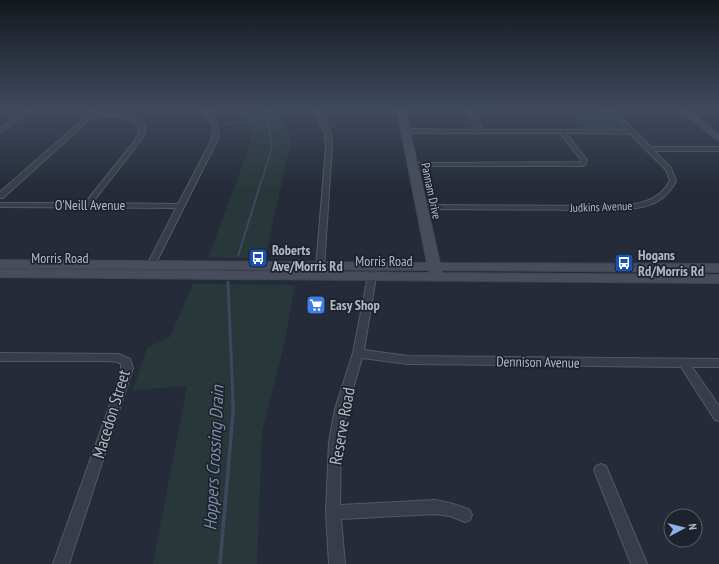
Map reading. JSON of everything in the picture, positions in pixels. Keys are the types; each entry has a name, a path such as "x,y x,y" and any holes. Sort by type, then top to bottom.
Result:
{"street":[{"path":"0,196 68,136"},
{"path":"87,205 141,136"},
{"path":"148,270 216,136"},
{"path":"320,267 329,147 328,136"},
{"name":"Pannam Drive","path":"406,136 436,272"},
{"path":"565,136 584,160 583,164"},
{"name":"Judkins Avenue","path":"422,207 613,208 641,205 660,198 667,193 672,181 670,169 637,136"},
{"path":"650,149 719,149"},
{"path":"412,164 583,164 591,166"},
{"name":"O'Neill Avenue","path":"0,205 180,206"},
{"name":"Morris Road","path":"0,264 148,270 371,272 719,268"},
{"name":"Morris Road","path":"0,274 320,267 371,272"},
{"name":"Reserve Road","path":"337,564 333,512 335,442 341,409 358,353 371,272"},
{"name":"Morris Road","path":"436,272 719,279"},
{"name":"Dennison Avenue","path":"358,353 408,360 719,363"},
{"name":"Macedon Street","path":"0,357 109,357 119,358 126,362 128,368 61,564"},
{"path":"684,363 719,416"},
{"path":"601,470 639,564"},
{"path":"333,512 435,507 450,509 465,515"}],"shaded area":[{"path":"250,136 290,136 291,141 265,258 208,258 251,142"},
{"path":"193,284 295,285 285,341 262,431 257,564 153,564 187,386 133,390 147,348 170,337"}],"waterway":[{"name":"Hoppers Crossing Drain","path":"261,183 272,147 270,136"},
{"name":"Hoppers Crossing Drain","path":"238,256 261,182"},
{"name":"Hoppers Crossing Drain","path":"228,282 233,402"},
{"name":"Hoppers Crossing Drain","path":"220,564 233,402"}],"place":[{"name":"Roberts Ave/Morris Rd","path":"258,258"},
{"name":"Hogans Rd/Morris Rd","path":"624,263"},
{"name":"Easy Shop","path":"316,305"}]}
